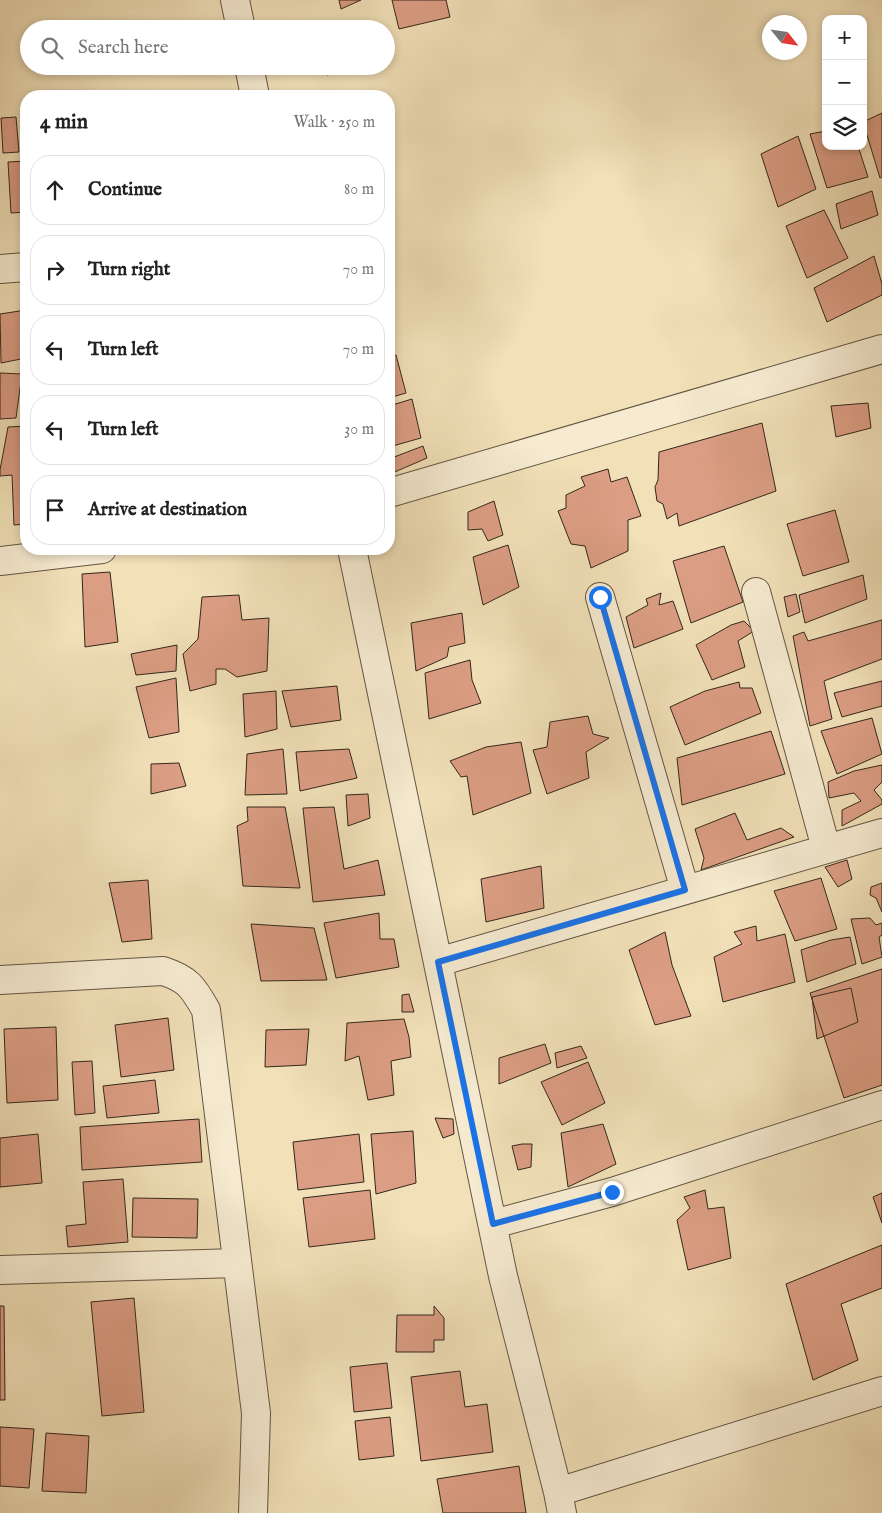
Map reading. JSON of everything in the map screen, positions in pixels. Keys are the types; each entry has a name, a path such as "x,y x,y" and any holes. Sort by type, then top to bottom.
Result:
{"street":[{"path":"235,0 239,20"},
{"path":"251,75 254,90"},
{"path":"0,269 20,267"},
{"path":"395,491 882,349"},
{"path":"0,560 46,555"},
{"path":"353,555 503,1276 560,1502 882,1392"},
{"path":"756,592 826,848"},
{"path":"600,597 685,890"},
{"path":"438,962 882,833"},
{"path":"0,980 163,971 181,977 196,992 206,1010 256,1413 253,1513"},
{"path":"493,1224 612,1192 882,1104"},
{"path":"0,1270 237,1263"}],"building":[{"path":"339,0 361,0 341,9"},
{"path":"392,0 446,0 450,17 399,29"},
{"path":"882,113 882,177 880,178 867,135 867,120"},
{"path":"16,117 19,152 3,153 1,118"},
{"path":"822,132 822,150 859,150 868,177 827,188 810,134"},
{"path":"798,136 816,189 778,207 761,154"},
{"path":"20,161 20,212 11,213 8,162"},
{"path":"872,191 878,215 841,229 836,204"},
{"path":"824,210 848,258 807,278 786,226"},
{"path":"874,256 882,284 882,295 827,322 814,288"},
{"path":"20,311 20,359 1,363 0,314"},
{"path":"395,355 406,393 395,396"},
{"path":"0,373 20,374 16,418 0,419"},
{"path":"412,399 421,438 395,445 395,404"},
{"path":"868,403 871,428 836,437 831,406"},
{"path":"762,423 776,491 679,526 677,513 667,519 663,504 657,501 655,487 658,480 659,452"},
{"path":"20,426 20,524 14,525 12,475 0,476 8,427"},
{"path":"423,446 427,458 395,472 395,457"},
{"path":"608,469 611,482 627,477 641,516 628,520 628,551 591,568 585,546 571,544 558,511 566,508 566,495 585,486 581,477"},
{"path":"494,501 503,535 488,541 482,529 468,530 468,512"},
{"path":"835,510 849,562 803,576 787,524"},
{"path":"508,545 519,587 483,605 473,557"},
{"path":"724,546 743,602 691,623 673,561"},
{"path":"110,572 118,642 85,647 82,574"},
{"path":"863,575 867,599 805,623 799,595"},
{"path":"661,593 659,605 673,601 683,629 634,648 626,617 648,605 646,599"},
{"path":"796,594 800,612 788,617 784,597"},
{"path":"239,595 242,620 269,618 267,671 237,677 225,669 216,669 216,684 190,691 183,654 198,639 202,597"},
{"path":"462,613 465,643 449,647 447,657 416,671 411,623"},
{"path":"882,620 882,659 824,681 832,719 810,726 793,636 804,632 808,641"},
{"path":"744,621 754,631 738,641 745,667 712,680 696,645 731,625"},
{"path":"177,645 176,671 136,675 131,654"},
{"path":"470,660 472,680 481,703 429,719 425,673"},
{"path":"176,678 179,732 149,738 136,687"},
{"path":"882,681 882,706 842,717 834,693"},
{"path":"739,682 740,688 752,688 761,713 685,745 670,707 705,691"},
{"path":"337,686 341,720 291,727 282,691"},
{"path":"276,691 277,729 245,737 243,694"},
{"path":"588,716 593,734 609,738 586,752 589,778 547,794 533,750 547,747 550,722"},
{"path":"872,718 882,754 837,774 821,731"},
{"path":"771,731 785,774 682,805 677,758"},
{"path":"521,742 531,793 473,815 467,776 461,777 450,761 486,747"},
{"path":"283,749 287,794 245,795 247,754"},
{"path":"349,749 357,778 300,791 296,752"},
{"path":"179,763 186,786 151,794 151,764"},
{"path":"882,765 882,782 874,790 882,800 882,804 842,826 842,810 861,801 854,793 829,798 828,782 854,771"},
{"path":"368,794 370,818 348,826 346,795"},
{"path":"247,807 285,807 300,888 243,886 237,826 248,821"},
{"path":"334,807 344,869 378,860 385,895 313,902 303,808"},
{"path":"735,813 747,840 781,828 794,837 701,870 704,858 695,829"},
{"path":"847,860 852,879 838,887 825,867"},
{"path":"541,866 544,908 486,922 481,879"},
{"path":"821,878 837,929 795,941 774,891"},
{"path":"148,880 152,939 122,942 109,883"},
{"path":"882,883 882,912 876,898 870,895 871,887"},
{"path":"379,913 380,939 394,939 399,967 336,978 324,923"},
{"path":"870,918 876,925 882,923 882,935 879,937 882,957 862,964 851,919"},
{"path":"251,924 314,928 327,980 261,981"},
{"path":"756,926 757,941 785,934 795,982 723,1002 714,957 742,944 734,932"},
{"path":"665,932 672,965 691,1016 655,1025 629,950"},
{"path":"850,937 856,964 807,982 801,950 831,940"},
{"path":"882,969 882,1085 844,1098 810,993"},
{"path":"851,988 858,1022 817,1039 812,997"},
{"path":"409,994 414,1012 402,1012 402,995"},
{"path":"168,1018 174,1070 121,1077 115,1025"},
{"path":"404,1019 409,1037 411,1057 391,1061 394,1095 368,1100 359,1056 345,1061 347,1023"},
{"path":"56,1027 58,1100 7,1103 4,1029"},
{"path":"309,1029 306,1065 265,1067 266,1030"},
{"path":"545,1044 551,1063 499,1084 499,1058"},
{"path":"581,1046 587,1058 557,1068 555,1053"},
{"path":"92,1061 95,1113 75,1115 72,1062"},
{"path":"588,1062 605,1103 562,1125 541,1082"},
{"path":"155,1080 159,1113 107,1118 103,1086"},
{"path":"435,1118 453,1119 454,1134 443,1138"},
{"path":"199,1119 202,1162 82,1170 80,1127"},
{"path":"603,1124 616,1164 568,1187 561,1133"},
{"path":"413,1131 416,1183 376,1194 371,1134"},
{"path":"38,1134 42,1183 0,1187 0,1138"},
{"path":"359,1134 364,1182 298,1190 293,1142"},
{"path":"532,1144 531,1167 518,1170 512,1146"},
{"path":"123,1179 128,1242 68,1247 66,1226 86,1224 83,1182"},
{"path":"370,1190 375,1239 309,1247 303,1198"},
{"path":"705,1190 708,1209 724,1207 731,1258 688,1270 677,1220 690,1208 684,1197"},
{"path":"882,1193 882,1223 873,1197"},
{"path":"133,1198 198,1199 197,1238 132,1237"},
{"path":"882,1245 882,1288 841,1304 858,1360 813,1380 786,1284"},
{"path":"134,1298 144,1412 102,1416 91,1302"},
{"path":"0,1306 4,1306 5,1400 0,1400"},
{"path":"434,1306 444,1318 444,1340 434,1340 434,1352 396,1352 397,1315 434,1315"},
{"path":"387,1363 392,1408 354,1412 350,1367"},
{"path":"460,1371 465,1407 487,1404 493,1452 421,1461 411,1377"},
{"path":"390,1417 394,1456 359,1460 355,1421"},
{"path":"0,1427 34,1429 29,1488 0,1486"},
{"path":"46,1433 89,1436 86,1493 42,1491"},
{"path":"519,1466 526,1513 443,1513 437,1479"}],"route":[{"path":"600,597 685,890 438,962 493,1224 612,1192"}]}
